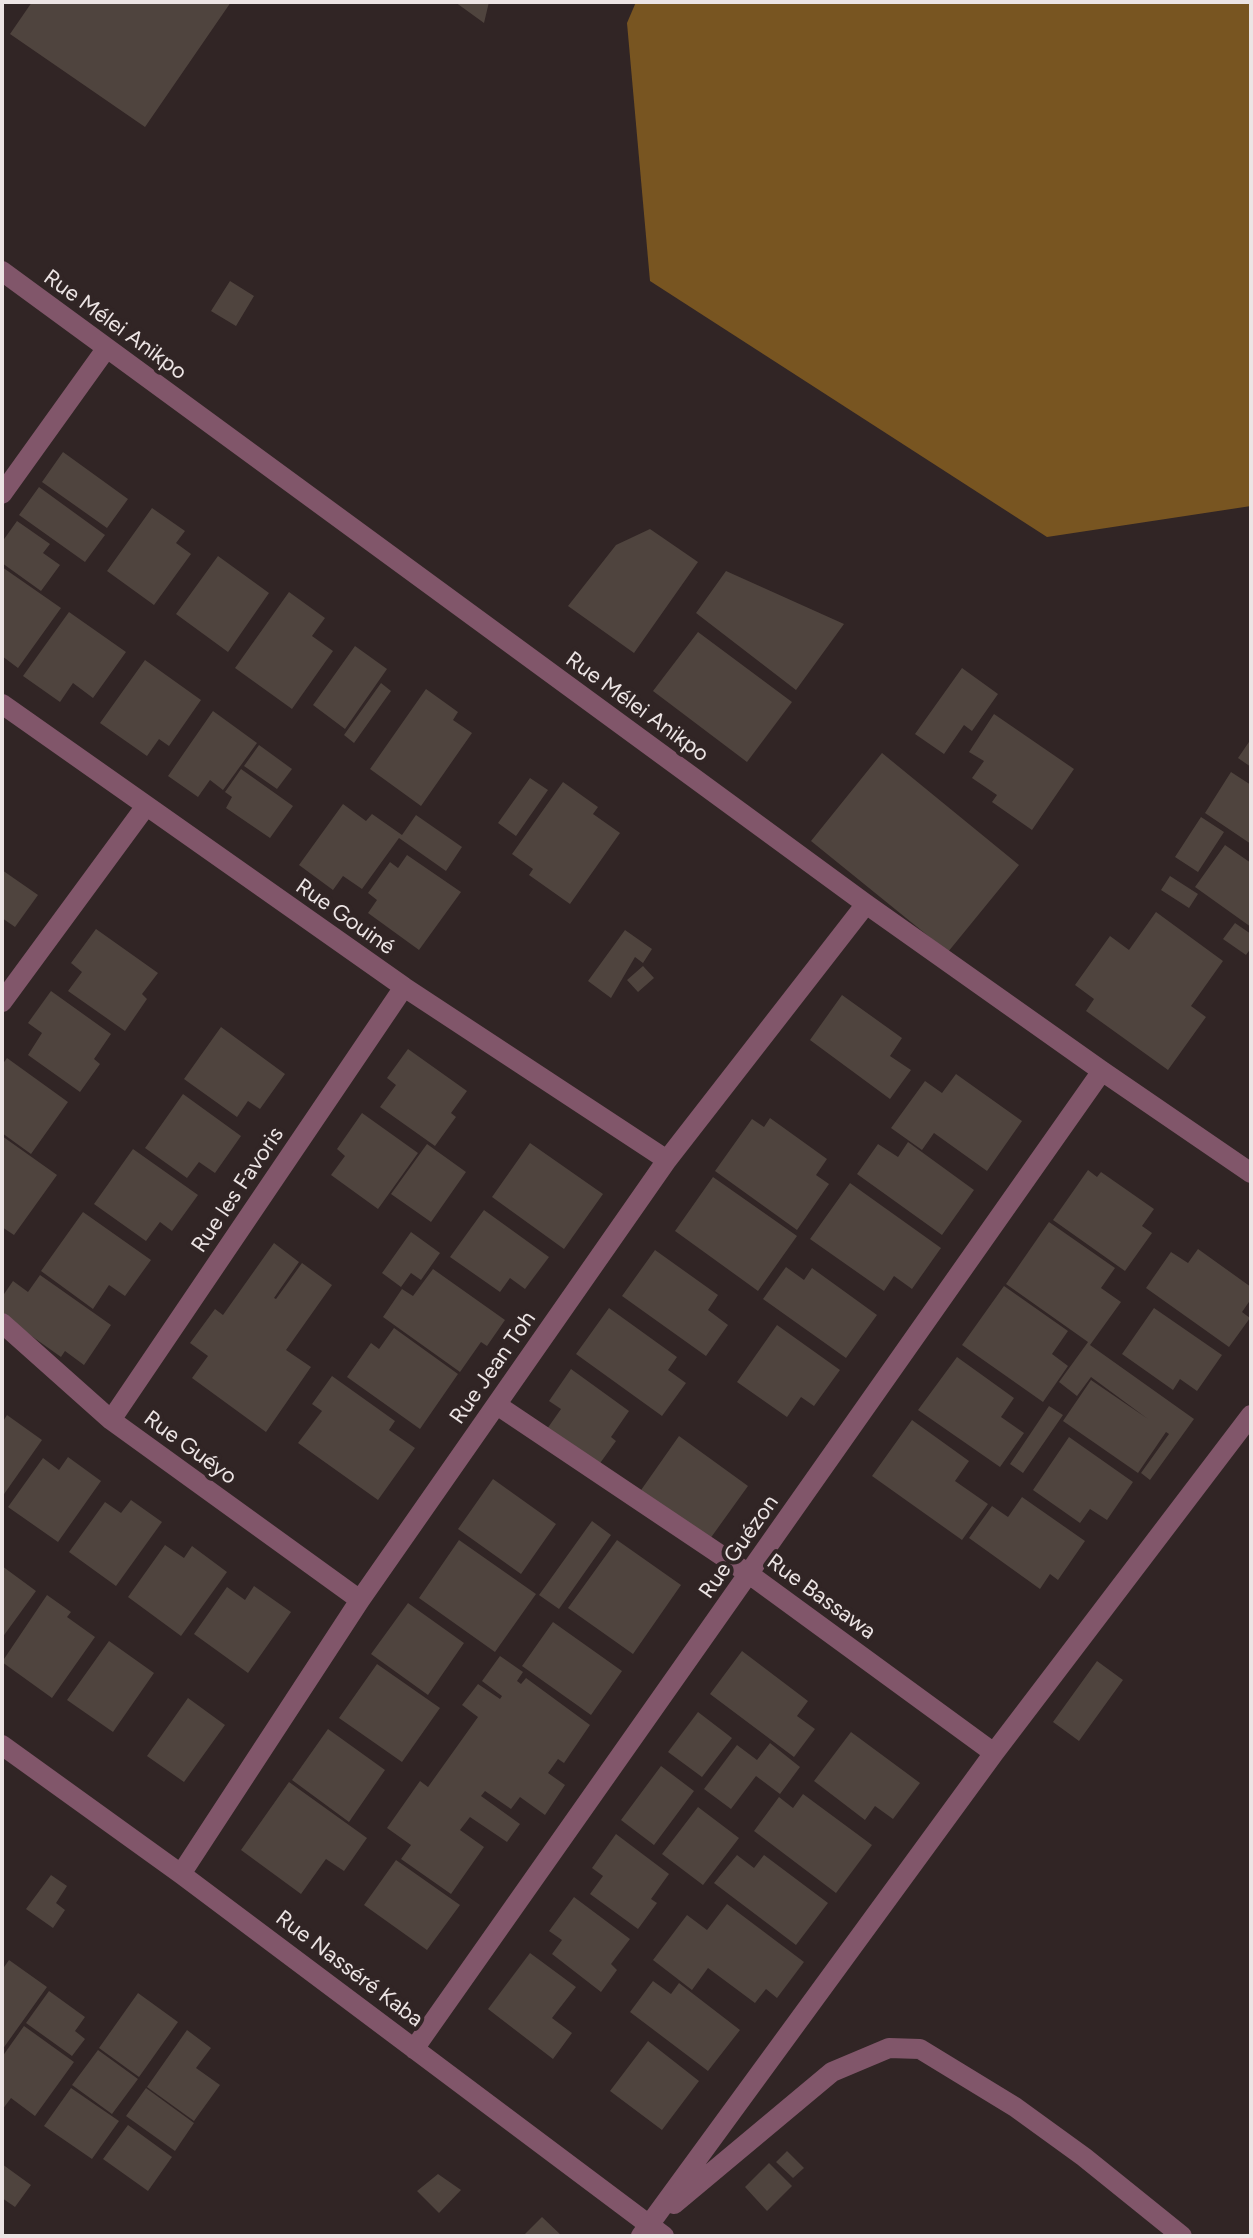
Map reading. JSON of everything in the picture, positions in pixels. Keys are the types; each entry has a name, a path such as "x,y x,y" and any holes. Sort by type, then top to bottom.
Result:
{"street":[{"name":"Rue Mélei Anikpo","path":"2,271 866,904 1251,1173"},
{"path":"2,494 106,349"},
{"name":"Rue Gouiné","path":"2,704 404,987 667,1160"},
{"path":"2,1002 146,806"},
{"name":"Rue Jean Toh","path":"181,1874 360,1600 667,1160 866,904"},
{"name":"Rue les Favoris","path":"111,1420 404,987"},
{"name":"Rue Guézon","path":"414,2049 1102,1071"},
{"name":"Rue Guéyo","path":"2,1323 111,1420 360,1600"},
{"name":"Rue Bassawa","path":"497,1405 749,1574 994,1753"},
{"path":"651,2232 994,1753 1251,1415"},
{"name":"Rue Nasséré Kaba","path":"2,1745 181,1874 651,2232"},
{"path":"651,2232 832,2072 889,2048 920,2049 1015,2107 1084,2157 1182,2236"}],"shaded area":[{"path":"636,2 1251,2 1251,506 1047,537 650,281 627,23"}],"building":[{"path":"32,2 231,2 145,127 10,34"},
{"path":"455,2 489,2 484,23"},
{"path":"230,281 254,296 236,326 211,311"},
{"path":"63,452 128,499 107,528 42,482"},
{"path":"39,487 105,535 85,562 19,515"},
{"path":"152,508 185,531 176,543 191,554 154,605 107,571"},
{"path":"17,521 50,544 43,553 60,565 41,591 2,563 2,542"},
{"path":"650,529 698,562 634,653 568,606 616,545"},
{"path":"218,556 269,593 228,652 176,614"},
{"path":"2,567 61,608 18,668 2,656"},
{"path":"726,571 844,624 796,690 696,613"},
{"path":"289,592 325,618 312,636 333,651 292,709 235,668"},
{"path":"69,612 126,652 93,698 73,683 60,702 23,676"},
{"path":"698,632 792,702 747,762 653,691"},
{"path":"355,646 387,669 345,729 313,705"},
{"path":"145,660 201,700 169,746 159,739 147,756 100,723"},
{"path":"962,668 998,694 972,731 964,725 944,754 915,734"},
{"path":"381,683 391,691 354,743 344,735"},
{"path":"426,689 458,712 453,720 472,733 421,806 370,769"},
{"path":"213,711 257,743 223,790 210,780 198,797 168,776"},
{"path":"994,714 1074,769 1032,830 992,802 997,795 972,778 984,761 969,752"},
{"path":"1251,739 1251,767 1238,758"},
{"path":"259,745 292,769 277,789 244,766"},
{"path":"882,753 1019,865 948,952 811,841"},
{"path":"241,769 293,806 270,838 226,808 232,797 225,792"},
{"path":"1231,772 1251,785 1251,844 1205,813"},
{"path":"530,778 548,790 516,836 498,823"},
{"path":"563,782 598,807 593,814 620,833 570,904 529,875 533,869 512,854"},
{"path":"343,804 366,821 372,814 402,835 416,815 462,847 446,871 399,838 362,889 343,876 333,890 299,865"},
{"path":"1201,817 1224,832 1198,872 1175,857"},
{"path":"1225,845 1251,863 1251,927 1195,887"},
{"path":"407,855 461,892 419,950 368,913 377,900 368,893 390,862 398,868"},
{"path":"2,870 38,895 15,927 2,918"},
{"path":"1170,876 1198,894 1189,908 1161,890"},
{"path":"1156,912 1223,961 1191,1006 1206,1017 1168,1070 1086,1011 1094,999 1075,985 1110,936 1129,950"},
{"path":"1235,923 1251,934 1251,948 1246,955 1223,939"},
{"path":"96,929 158,973 142,994 147,999 125,1031 68,991 82,972 71,963"},
{"path":"625,930 652,949 643,963 635,957 611,998 588,981"},
{"path":"643,966 654,978 638,992 627,980"},
{"path":"51,991 111,1034 94,1059 100,1064 80,1092 28,1055 42,1033 28,1023"},
{"path":"842,995 902,1038 890,1056 911,1070 890,1099 810,1040"},
{"path":"221,1027 285,1074 260,1109 248,1101 237,1117 184,1079"},
{"path":"408,1049 467,1091 451,1113 456,1117 435,1146 380,1107 396,1085 387,1078"},
{"path":"7,1058 68,1102 31,1154 2,1133 2,1065"},
{"path":"956,1074 1022,1121 987,1171 934,1133 922,1150 891,1128 925,1081 942,1093"},
{"path":"183,1094 241,1136 215,1173 199,1162 187,1178 145,1148"},
{"path":"362,1113 418,1153 378,1209 331,1175 345,1156 337,1149"},
{"path":"770,1118 827,1159 816,1175 829,1184 797,1230 715,1171 752,1119 764,1127"},
{"path":"2,1136 57,1175 14,1235 2,1227"},
{"path":"908,1142 974,1190 942,1235 857,1174 878,1144 898,1157"},
{"path":"530,1143 603,1194 564,1249 492,1197"},
{"path":"427,1144 466,1172 431,1222 391,1194"},
{"path":"133,1149 198,1195 172,1231 160,1222 146,1241 94,1204"},
{"path":"1088,1170 1097,1177 1101,1172 1154,1209 1142,1226 1152,1233 1125,1271 1053,1220"},
{"path":"713,1177 797,1236 758,1291 675,1231"},
{"path":"850,1183 941,1248 912,1289 894,1276 884,1291 810,1239"},
{"path":"484,1210 549,1257 525,1289 510,1278 500,1292 450,1257"},
{"path":"83,1212 151,1260 125,1296 109,1285 93,1309 41,1271"},
{"path":"1049,1222 1115,1268 1101,1288 1121,1302 1090,1345 1194,1419 1150,1480 1141,1473 1169,1434 1166,1432 1138,1473 1063,1421 1091,1380 1148,1419 1091,1377 1077,1396 1059,1382 1088,1342 1006,1284"},
{"path":"411,1232 440,1253 421,1280 411,1273 401,1287 382,1273"},
{"path":"274,1243 299,1262 274,1298 302,1263 332,1285 286,1350 311,1367 266,1432 192,1378 208,1356 190,1343 215,1309 223,1315"},
{"path":"1198,1249 1251,1287 1251,1299 1242,1312 1250,1318 1229,1347 1146,1288 1171,1252 1188,1263"},
{"path":"655,1250 718,1295 708,1310 728,1325 706,1356 622,1296"},
{"path":"786,1267 804,1280 812,1268 877,1315 846,1358 763,1299"},
{"path":"433,1269 505,1320 487,1346 481,1342 460,1372 383,1317 402,1289 413,1296"},
{"path":"40,1275 111,1325 84,1365 65,1351 61,1357 2,1315 2,1297 13,1281 28,1292"},
{"path":"1004,1286 1068,1331 1052,1354 1068,1366 1043,1402 962,1345"},
{"path":"609,1308 677,1357 668,1370 686,1383 662,1416 576,1354"},
{"path":"1154,1308 1222,1355 1197,1391 1180,1379 1173,1390 1122,1354"},
{"path":"777,1325 840,1370 814,1406 801,1397 787,1417 737,1382"},
{"path":"394,1328 458,1374 420,1429 347,1377 371,1343 379,1349"},
{"path":"957,1357 1014,1398 1001,1417 1024,1433 1000,1467 918,1410"},
{"path":"571,1369 629,1411 611,1437 616,1441 598,1466 547,1429 561,1409 549,1401"},
{"path":"332,1376 395,1421 389,1430 415,1448 378,1500 298,1443 322,1411 312,1404"},
{"path":"1049,1406 1063,1415 1023,1473 1010,1464"},
{"path":"7,1415 42,1440 2,1497 2,1423"},
{"path":"912,1420 969,1461 955,1481 988,1504 962,1540 872,1476"},
{"path":"679,1436 748,1486 707,1543 639,1493"},
{"path":"1069,1437 1133,1482 1107,1520 1090,1509 1080,1523 1033,1490"},
{"path":"68,1457 101,1481 58,1542 8,1507 43,1458 59,1470"},
{"path":"493,1479 556,1524 521,1574 458,1529"},
{"path":"1022,1497 1085,1541 1058,1580 1050,1574 1040,1589 969,1538 992,1506 1008,1517"},
{"path":"131,1500 162,1522 116,1586 69,1552 105,1502 121,1513"},
{"path":"592,1521 611,1535 559,1609 539,1595"},
{"path":"459,1540 536,1594 495,1652 419,1598"},
{"path":"617,1540 681,1585 633,1654 568,1608"},
{"path":"165,1545 184,1558 192,1546 227,1572 181,1636 128,1597"},
{"path":"2,1566 36,1591 2,1638"},
{"path":"254,1586 291,1612 248,1673 194,1634 227,1587 245,1600"},
{"path":"47,1595 71,1612 67,1617 95,1637 52,1698 2,1662"},
{"path":"408,1603 464,1643 428,1695 371,1654"},
{"path":"553,1622 622,1671 591,1715 522,1666"},
{"path":"109,1641 154,1673 113,1732 67,1700"},
{"path":"742,1651 808,1701 797,1716 815,1729 794,1757 710,1694"},
{"path":"500,1656 523,1672 517,1681 521,1684 526,1678 590,1725 564,1763 558,1759 548,1773 565,1785 545,1815 520,1797 511,1809 485,1791 481,1796 520,1824 507,1842 470,1817 460,1830 484,1847 451,1894 401,1859 411,1845 387,1828 420,1781 428,1787 478,1717 462,1705 478,1684 500,1699 502,1696 482,1681"},
{"path":"1097,1661 1123,1680 1079,1741 1053,1722"},
{"path":"377,1664 440,1708 402,1762 339,1718"},
{"path":"188,1698 225,1725 184,1782 147,1756"},
{"path":"698,1712 732,1738 702,1777 668,1752"},
{"path":"328,1729 385,1770 349,1822 292,1780"},
{"path":"851,1732 920,1783 893,1819 875,1806 865,1820 814,1781"},
{"path":"770,1743 800,1767 780,1794 756,1776 731,1809 704,1789 737,1745 757,1760"},
{"path":"661,1766 694,1791 654,1845 621,1820"},
{"path":"289,1782 367,1838 344,1871 326,1859 301,1894 241,1850"},
{"path":"803,1794 872,1845 836,1893 754,1831 779,1797 793,1808"},
{"path":"698,1807 739,1838 703,1885 662,1854"},
{"path":"616,1834 669,1874 651,1899 657,1903 638,1929 590,1894 603,1876 592,1868"},
{"path":"737,1855 754,1868 764,1855 828,1903 796,1945 714,1883"},
{"path":"396,1860 460,1905 427,1950 364,1905"},
{"path":"51,1875 67,1886 56,1903 65,1910 53,1928 26,1909"},
{"path":"574,1897 630,1939 611,1964 617,1970 601,1992 552,1954 562,1940 549,1931"},
{"path":"727,1904 804,1962 777,1998 766,1989 755,2003 708,1968 692,1990 653,1960 687,1915 707,1930"},
{"path":"530,1953 576,1987 552,2018 572,2033 553,2059 488,2009"},
{"path":"9,1960 47,1987 2,2050 2,1970"},
{"path":"653,1981 671,1994 679,1983 740,2030 708,2071 630,2012"},
{"path":"49,1991 85,2017 75,2031 85,2039 72,2056 26,2023"},
{"path":"138,1993 178,2022 139,2077 99,2048"},
{"path":"24,2026 74,2062 35,2116 11,2098 2,2110 2,2057"},
{"path":"187,2030 211,2048 196,2068 220,2085 194,2121 147,2087"},
{"path":"648,2041 699,2081 662,2130 610,2091"},
{"path":"98,2050 138,2079 112,2114 72,2085"},
{"path":"71,2088 119,2121 92,2159 44,2126"},
{"path":"146,2088 194,2123 175,2151 126,2116"},
{"path":"128,2125 172,2157 148,2191 103,2159"},
{"path":"787,2151 804,2168 793,2178 776,2162"},
{"path":"769,2163 792,2186 767,2211 745,2187"},
{"path":"2,2164 31,2185 15,2207 2,2198"},
{"path":"438,2174 461,2190 439,2213 417,2191"},
{"path":"542,2217 562,2236 523,2236"}]}
